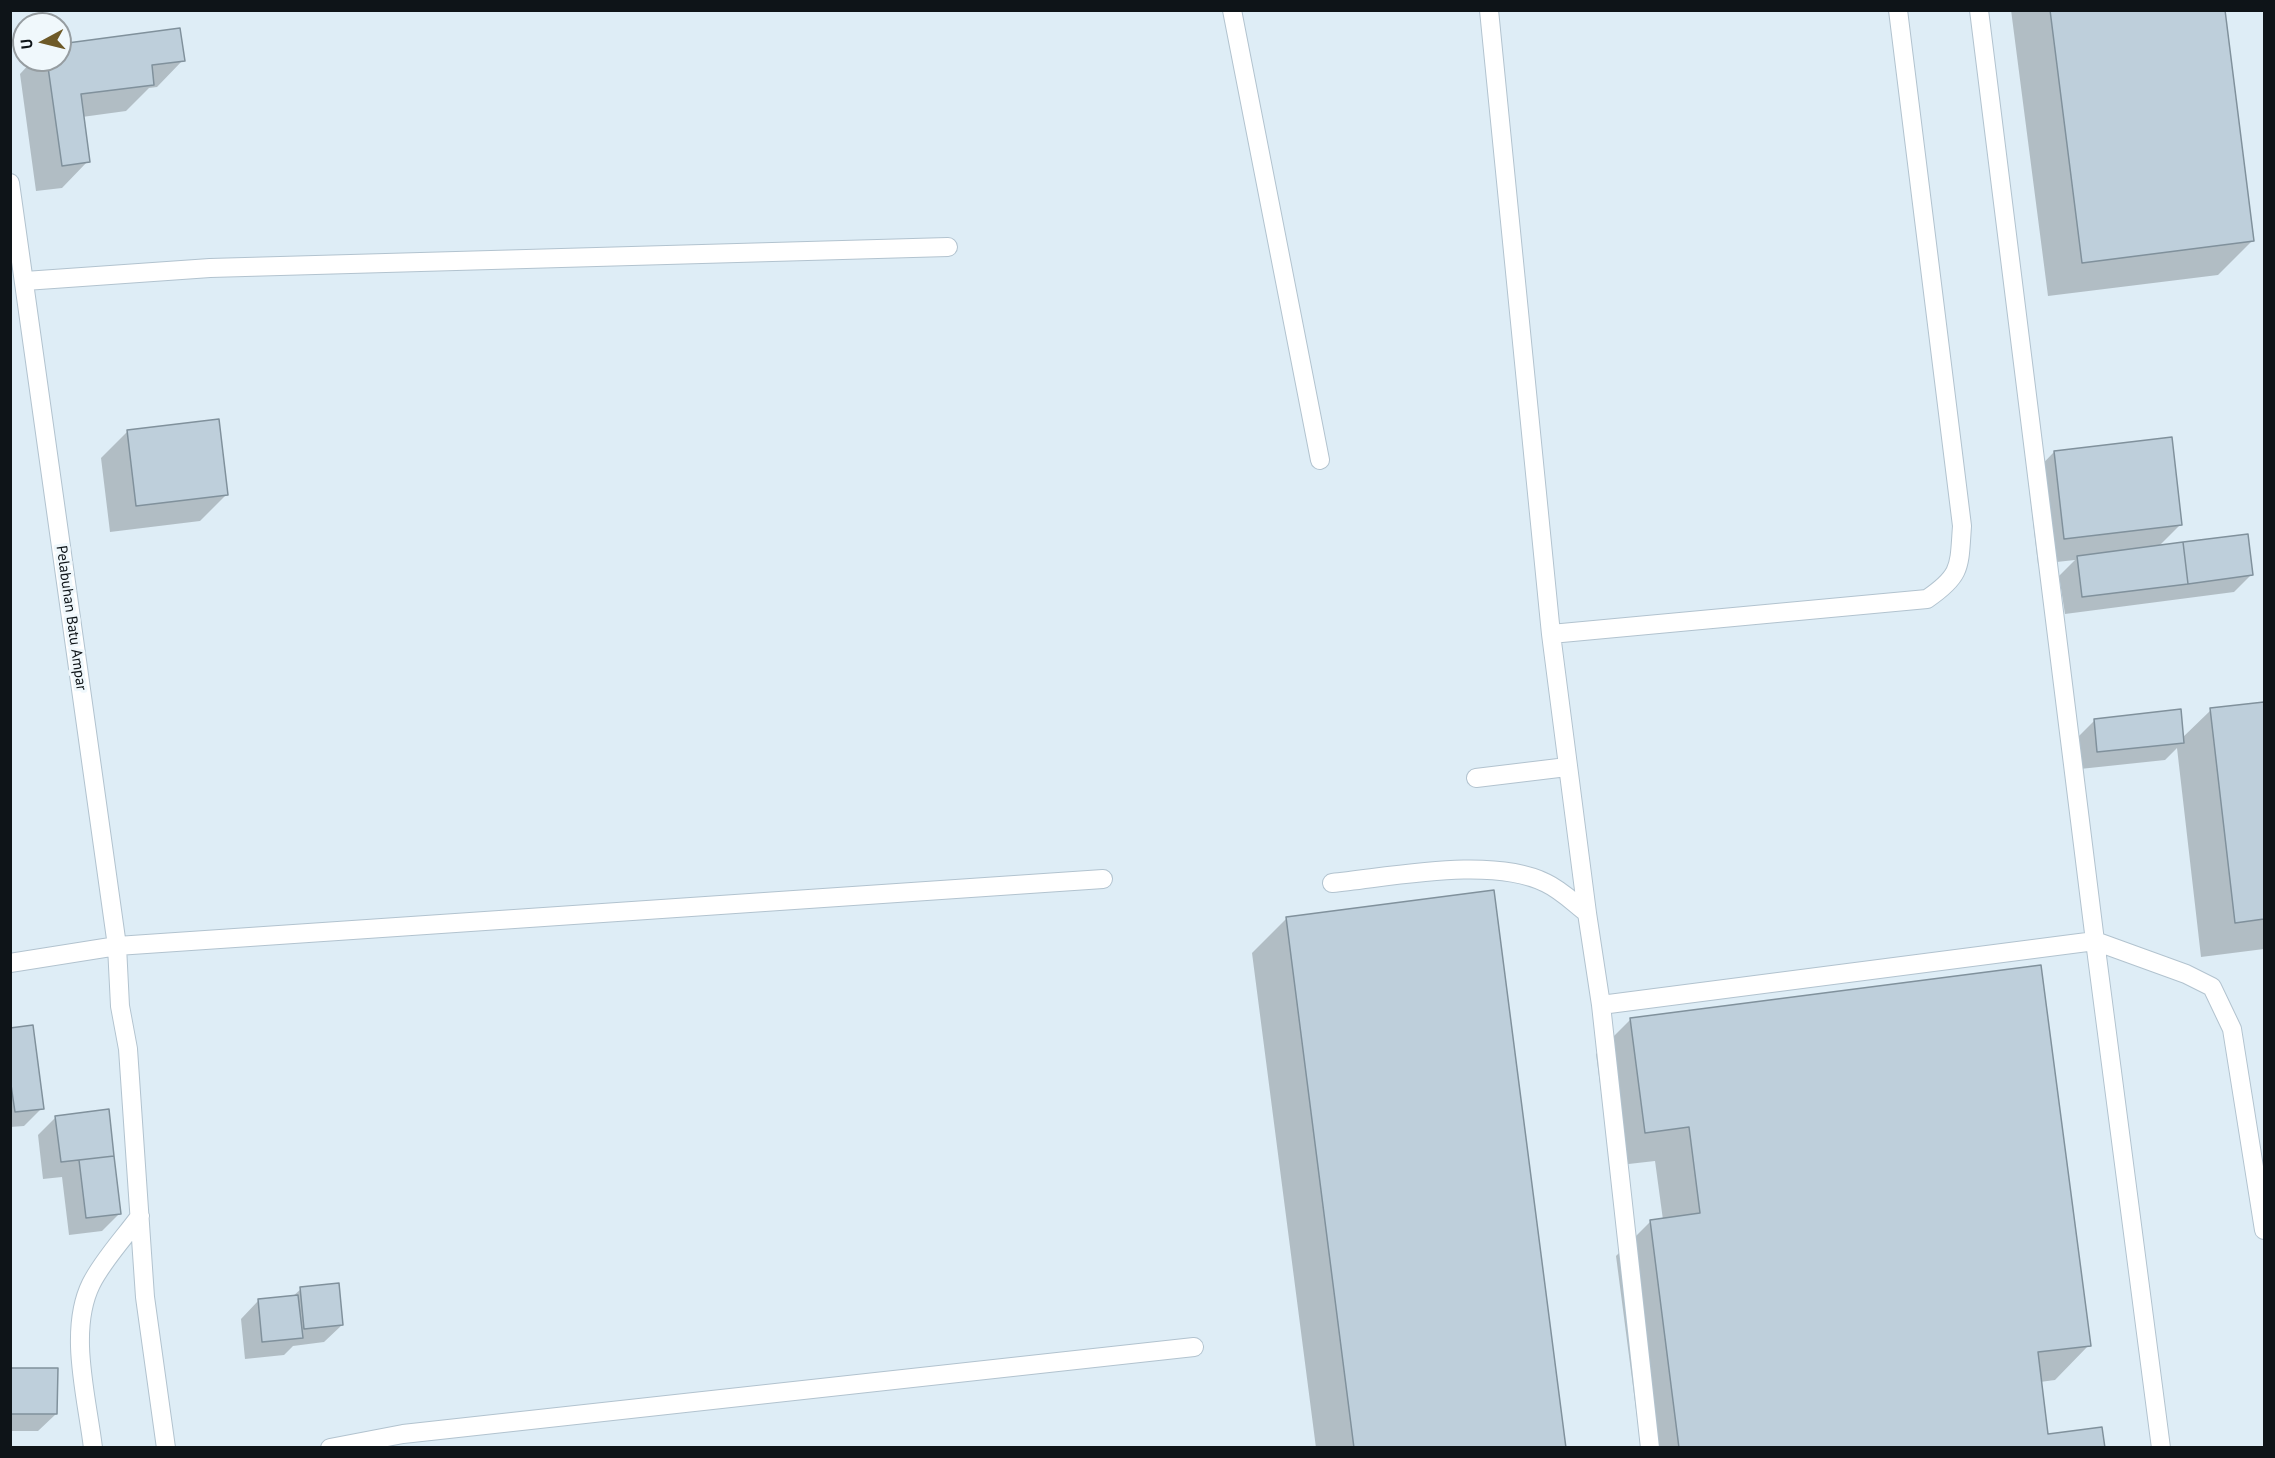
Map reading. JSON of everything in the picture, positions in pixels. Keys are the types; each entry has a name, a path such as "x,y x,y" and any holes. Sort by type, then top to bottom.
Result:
{"lane":[{"path":"1232,10 1320,460"},
{"path":"1488,10 1551,634 1567,767 1601,1005 1650,1448"},
{"path":"1551,634 1927,599 1950,583 1959,563 1962,526 1898,10"},
{"path":"1979,10 2095,941 2161,1448"},
{"name":"Pelabuhan Batu Ampar","path":"10,183 117,946 120,1006 128,1049 145,1297 166,1448"},
{"path":"25,281 210,268 948,247"},
{"path":"1476,778 1567,767"},
{"path":"1332,883 1467,869 1516,873 1547,883 1587,913"},
{"path":"10,963 117,946 1102,879"},
{"path":"1601,1005 2095,941 2186,974 2212,987 2232,1029 2265,1230"},
{"path":"93,1448 82,1357 81,1312 92,1283 140,1216"},
{"path":"330,1448 403,1434 1194,1347"}],"shaded area":[{"path":"11,11 2264,11 2264,1447 11,1447"}],"building":[{"path":"2050,10 2225,10 2254,241 2082,263"},
{"path":"180,28 185,61 152,65 154,85 81,94 90,162 62,166 49,72 72,72 72,42"},
{"path":"219,419 228,495 136,506 127,430"},
{"path":"2172,437 2182,525 2064,539 2054,451"},
{"path":"2248,534 2253,575 2188,584 2183,542"},
{"path":"2183,542 2188,584 2082,597 2077,556"},
{"path":"2264,702 2264,919 2235,923 2210,708"},
{"path":"2181,709 2184,743 2097,752 2094,719"},
{"path":"1494,890 1566,1448 1354,1448 1286,917"},
{"path":"2041,965 2091,1346 2038,1352 2048,1434 2102,1427 2105,1448 1679,1448 1650,1220 1700,1213 1689,1127 1645,1133 1630,1018"},
{"path":"33,1025 44,1109 15,1112 10,1078 10,1028"},
{"path":"109,1109 114,1156 61,1162 55,1116"},
{"path":"114,1156 121,1214 86,1218 79,1160"},
{"path":"339,1283 343,1325 304,1329 300,1287"},
{"path":"298,1295 303,1338 262,1342 258,1299"},
{"path":"10,1368 58,1368 57,1414 10,1414"}]}
